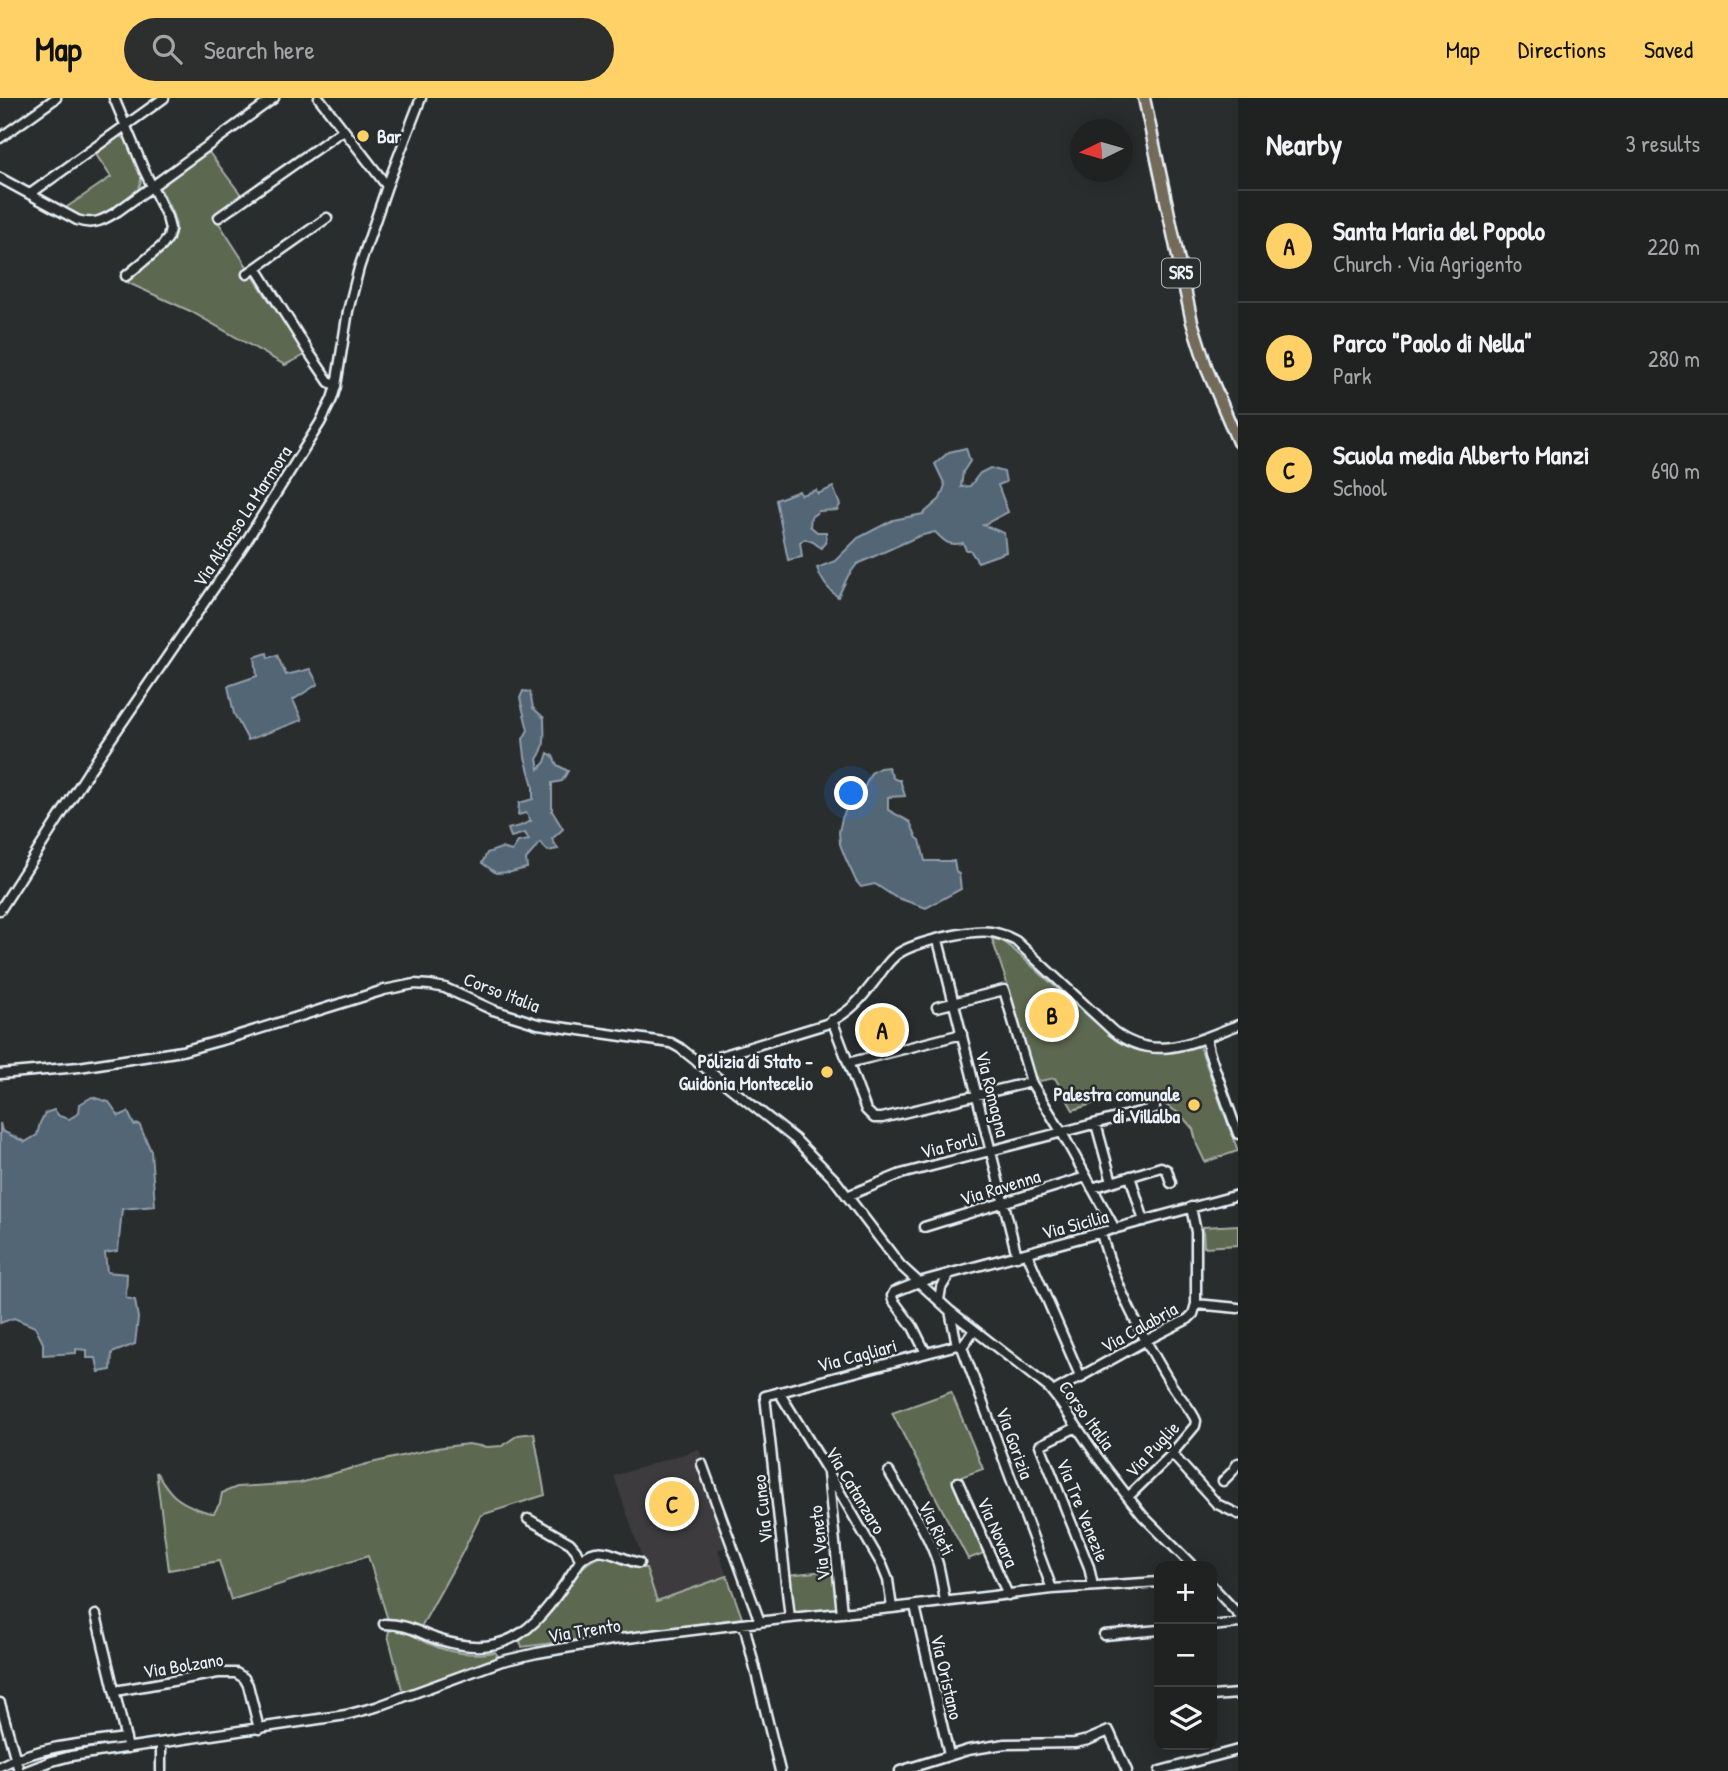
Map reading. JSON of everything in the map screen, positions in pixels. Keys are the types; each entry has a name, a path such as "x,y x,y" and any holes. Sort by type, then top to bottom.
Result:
{"main road":[{"name":"SR5","path":"1144,98 1195,332 1216,392 1238,442"}],"street":[{"path":"0,138 56,98"},
{"path":"114,98 169,222 169,235 159,249 126,276"},
{"path":"30,194 164,98"},
{"path":"0,178 77,220 99,222 274,98"},
{"path":"319,98 387,186"},
{"name":"Via Alfonso La Marmora","path":"0,910 89,771 247,540 332,400 354,284 387,186 421,98"},
{"path":"219,217 343,130"},
{"path":"247,274 327,218"},
{"path":"257,268 310,354 329,382 336,386"},
{"path":"698,1063 812,1029 832,1020 859,1002 897,954 911,947 984,931 1007,936 1024,948 1114,1031 1136,1044 1164,1049 1238,1025"},
{"name":"Via Romagna","path":"938,940 1017,1256"},
{"name":"Corso Italia","path":"0,1074 79,1067 182,1051 384,990 420,984 445,988 505,1014 538,1024 668,1042 677,1046 787,1132 820,1164 890,1253 919,1282 950,1311 1053,1392 1098,1458 1143,1516 1188,1561"},
{"path":"937,1007 1004,990 1031,1082 1115,1229"},
{"path":"832,1020 868,1112 874,1118 1031,1082"},
{"path":"848,1063 962,1034"},
{"path":"1206,1037 1238,1134"},
{"name":"Via Forlì","path":"847,1196 902,1174 1155,1108"},
{"path":"1096,1124 1112,1182"},
{"path":"1092,1188 1163,1167 1167,1170 1171,1183"},
{"path":"1130,1176 1144,1221"},
{"name":"Via Ravenna","path":"924,1227 1086,1177"},
{"name":"Via Sicilia","path":"926,1353 914,1327 894,1302 891,1296 894,1292 950,1273 1238,1195"},
{"path":"1191,1208 1196,1232 1196,1304"},
{"path":"1101,1233 1115,1279 1145,1340"},
{"path":"1027,1253 1081,1378"},
{"path":"939,1300 941,1288 950,1273"},
{"name":"Via Calabria","path":"1053,1392 1189,1318 1196,1304 1238,1308"},
{"name":"Via Gorizia","path":"950,1311 960,1346 1052,1589"},
{"path":"960,1346 974,1330"},
{"name":"Via Puglie","path":"1128,1497 1172,1454 1195,1426 1196,1421 1145,1340"},
{"name":"Via Cagliari","path":"765,1396 960,1346"},
{"name":"Via Catanzaro","path":"779,1392 884,1567 892,1608"},
{"name":"Via Cuneo","path":"765,1396 790,1618"},
{"name":"Via Tre Venezie","path":"1077,1427 1040,1445 1089,1567 1093,1586"},
{"path":"1172,1454 1217,1504 1238,1514"},
{"path":"1223,1481 1238,1462"},
{"path":"702,1464 760,1622"},
{"name":"Via Veneto","path":"827,1470 842,1613"},
{"name":"Via Rieti","path":"889,1472 933,1550 945,1601"},
{"name":"Via Novara","path":"958,1482 1008,1595"},
{"path":"528,1519 570,1543 580,1561"},
{"path":"384,1624 405,1626 440,1640 465,1645 511,1640 542,1614 580,1561 592,1552 610,1552 639,1563"},
{"name":"Via Trento","path":"26,1771 61,1758 335,1717 365,1710 518,1657 612,1640 1052,1589 1154,1582"},
{"path":"1217,1591 1238,1614"},
{"name":"Via Oristano","path":"915,1606 949,1755"},
{"path":"96,1615 128,1748"},
{"path":"1217,1625 1238,1623"},
{"path":"744,1624 780,1771"},
{"path":"1104,1635 1154,1630"},
{"path":"511,1640 518,1657"},
{"name":"Via Bolzano","path":"114,1691 218,1673 236,1673 244,1678 248,1685 259,1729"},
{"path":"1217,1696 1238,1694"},
{"path":"0,1703 19,1771"},
{"path":"901,1771 968,1750 998,1745 1075,1743 1110,1731 1127,1771"},
{"path":"0,1766 60,1746 125,1738"},
{"path":"161,1743 161,1771"},
{"path":"1160,1771 1185,1767 1238,1750"}],"shaded area":[{"path":"699,1449 730,1532 721,1535 725,1547 718,1550 727,1576 657,1601 614,1476"}],"green space":[{"path":"119,136 127,139 139,165 141,179 137,191 99,218 85,219 64,209 111,177 95,153"},
{"path":"208,151 242,196 215,217 307,354 285,365 190,311 124,281 164,250 175,234 174,218 159,187"},
{"path":"992,939 1007,944 1117,1041 1138,1050 1158,1053 1199,1045 1238,1151 1205,1162 1193,1129 1180,1114 1161,1102 1114,1097 1073,1110 1055,1078 1040,1081 1032,1073"},
{"path":"1238,1225 1238,1245 1204,1247 1203,1227"},
{"path":"951,1392 983,1469 952,1480 984,1553 968,1559 892,1413"},
{"path":"534,1433 545,1495 481,1515 421,1627 388,1620 368,1556 231,1600 219,1561 169,1570 156,1472 178,1499 214,1513 222,1493 237,1487 300,1483 436,1448 468,1444 502,1446 518,1435"},
{"path":"606,1556 634,1568 646,1568 657,1601 727,1576 742,1618 522,1647 520,1641 553,1610 581,1569 596,1558"},
{"path":"833,1570 837,1609 793,1614 788,1575"},
{"path":"397,1629 445,1650 469,1654 495,1652 498,1656 403,1693 388,1635 389,1631"}],"water":[{"path":"966,448 970,461 963,472 961,487 970,486 980,473 990,468 1004,472 1006,482 998,485 1008,512 983,525 1004,533 1006,552 978,562 963,543 947,542 935,532 919,536 857,564 838,597 831,591 817,568 835,561 858,538 893,520 923,514 940,499 945,485 935,464 949,452"},
{"path":"833,487 840,505 837,510 819,511 811,517 810,526 817,532 826,532 826,542 821,548 805,539 800,542 802,557 788,560 776,500 799,491 801,495 816,490 818,494"},
{"path":"267,653 268,658 277,655 286,675 310,669 318,684 293,700 302,720 248,740 234,714 228,686 257,676 255,657"},
{"path":"523,691 530,692 533,708 544,718 544,744 537,759 539,769 548,753 553,756 557,765 568,771 562,781 552,783 552,811 563,829 552,839 558,849 548,851 540,843 526,859 527,868 496,873 482,863 487,853 501,848 512,851 518,842 529,840 525,833 511,837 508,829 531,821 526,813 518,815 519,803 533,799 533,786 523,739 528,730 520,698"},
{"path":"888,767 893,778 900,780 905,796 888,797 888,810 910,822 920,840 925,861 954,861 959,874 961,889 926,908 895,897 875,884 861,887 840,844 842,818 854,793 864,788 871,773"},
{"path":"92,1097 109,1102 119,1116 128,1112 134,1125 139,1124 151,1151 155,1206 122,1209 118,1251 105,1253 107,1272 127,1274 126,1298 135,1300 138,1318 135,1344 112,1353 111,1370 99,1372 96,1358 87,1358 87,1350 76,1349 76,1353 43,1355 43,1343 35,1327 14,1318 0,1323 0,1123 2,1131 25,1142 37,1135 45,1113 54,1110 59,1116 69,1119 79,1113 80,1104"}],"place":[{"name":"Bar","path":"363,136"},
{"name":"Parco \"Paolo di Nella\"","path":"1052,1015"},
{"name":"Santa Maria del Popolo","path":"882,1030"},
{"name":"Polizia di Stato - Guidonia Montecelio","path":"827,1072"},
{"name":"Palestra comunale di Villalba","path":"1194,1105"},
{"name":"Scuola media Alberto Manzi","path":"672,1504"}]}
